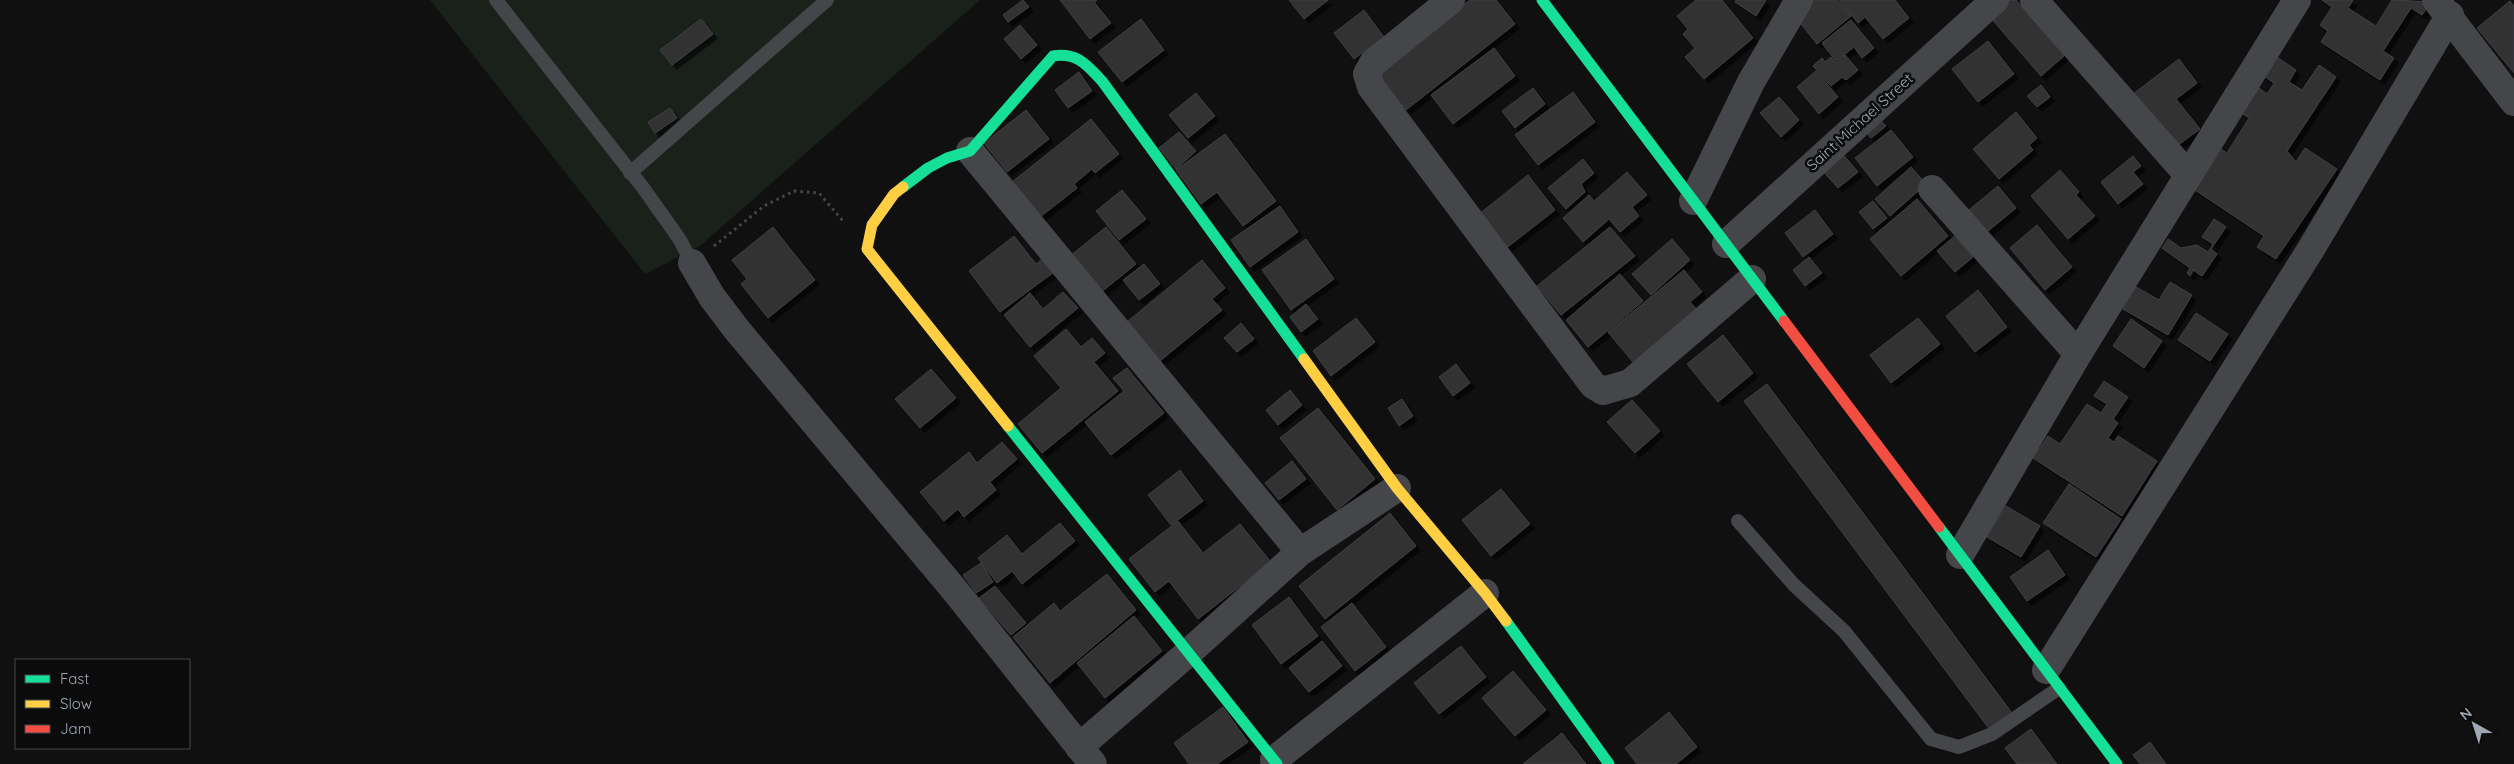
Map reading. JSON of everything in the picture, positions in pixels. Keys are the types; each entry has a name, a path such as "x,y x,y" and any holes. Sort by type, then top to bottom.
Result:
{"street":[{"path":"1452,0 1373,63 1367,74 1372,87 1593,384 1603,391 1630,383 1752,279"},
{"path":"1542,0 2117,764"},
{"path":"1694,201 1752,82 1799,0"},
{"name":"Saint Michael Street","path":"1726,244 1995,0"},
{"path":"2034,0 2188,175"},
{"path":"1960,555 2078,354 2297,0"},
{"path":"2053,679 2311,249 2443,8 2514,102"},
{"path":"1485,593 1276,762 867,250 872,225 894,194 928,168 947,158 970,151 1053,56 1074,54 1080,58 1108,89 1396,488 1485,593 1609,764"},
{"path":"970,151 1300,552"},
{"path":"1932,189 2078,354"},
{"path":"692,263 712,297 737,330 957,593 1086,756 1188,654 1300,552 1396,488"}],"lane":[{"path":"496,0 680,240 692,263"},
{"path":"630,173 827,0"},
{"path":"1738,521 1794,585 1844,631 1931,739 1959,747 1992,734 2053,679"}],"path":[{"path":"692,263 764,206 794,191 819,193 867,250"}],"shaded area":[{"path":"430,0 980,0 700,246 645,274"}],"building":[{"path":"1023,0 1029,7 1008,22 1003,15"},
{"path":"1060,0 1097,0 1094,2 1111,23 1090,39"},
{"path":"1289,0 1328,0 1304,19"},
{"path":"1470,0 1496,0 1515,24 1406,110 1377,73"},
{"path":"1696,0 1722,0 1753,38 1704,79 1685,57 1695,48 1683,34 1688,29 1677,16"},
{"path":"1736,0 1766,0 1756,16 1735,2"},
{"path":"1810,0 1837,0 1851,16 1817,44 1793,14"},
{"path":"1839,0 1895,0 1909,18 1883,39 1865,17 1858,23"},
{"path":"2010,0 2016,0 2064,56 2041,76 1990,17"},
{"path":"2322,0 2353,0 2348,8 2376,26 2392,0 2431,2 2422,15 2411,8 2383,51 2394,58 2380,80 2321,42 2328,31 2320,25 2332,7"},
{"path":"2510,1 2514,6 2514,73 2477,28"},
{"path":"1364,10 1384,37 1354,59 1334,33"},
{"path":"701,19 713,34 672,65 660,50"},
{"path":"1141,19 1164,50 1122,82 1098,52"},
{"path":"1851,20 1874,48 1862,58 1854,47 1836,61 1822,43"},
{"path":"1020,25 1037,45 1021,59 1004,39"},
{"path":"1988,41 2014,74 1978,102 1952,69"},
{"path":"1494,48 1515,76 1453,124 1431,95"},
{"path":"2271,53 2296,70 2289,82 2302,90 2319,65 2336,77 2287,151 2296,162 2305,148 2337,169 2276,259 2257,247 2264,236 2192,188 2219,148 2227,153 2249,118 2239,111 2256,86 2267,94 2274,83 2258,72"},
{"path":"1845,55 1858,70 1846,80 1842,77 1831,86 1813,66 1822,58 1825,62 1831,57 1836,63"},
{"path":"2179,59 2197,83 2176,99 2200,129 2174,148 2133,94"},
{"path":"1816,71 1838,97 1819,114 1797,87"},
{"path":"1079,72 1092,91 1068,108 1055,90"},
{"path":"2041,85 2050,97 2037,107 2027,96"},
{"path":"1533,88 1545,104 1515,128 1502,111"},
{"path":"1573,92 1595,122 1538,165 1515,135"},
{"path":"1196,93 1215,116 1188,138 1169,115"},
{"path":"1779,97 1799,120 1781,137 1760,113"},
{"path":"670,108 677,118 655,133 648,122"},
{"path":"1026,110 1049,139 1007,172 984,143"},
{"path":"2016,112 2037,138 2029,145 2033,150 1999,179 1973,149"},
{"path":"1875,114 1886,126 1871,138 1861,126"},
{"path":"1091,119 1119,154 1095,173 1092,169 1074,184 1077,188 1040,217 1012,182"},
{"path":"1891,130 1913,157 1877,186 1855,158"},
{"path":"1179,132 1196,151 1176,169 1159,148"},
{"path":"1225,134 1276,201 1243,226 1217,192 1201,204 1176,170"},
{"path":"1841,152 1858,172 1838,188 1821,169"},
{"path":"2133,156 2141,166 2133,172 2143,184 2118,204 2101,182"},
{"path":"1583,159 1594,173 1581,184 1585,192 1566,209 1548,188"},
{"path":"1911,167 1926,184 1890,216 1875,199"},
{"path":"2060,170 2079,192 2076,195 2095,216 2068,239 2031,196"},
{"path":"1627,172 1647,195 1632,207 1639,216 1620,232 1609,219 1583,242 1563,218 1589,195 1594,201"},
{"path":"1528,175 1555,210 1505,249 1478,215"},
{"path":"1998,186 2016,208 1987,232 1969,210"},
{"path":"1122,190 1146,219 1119,240 1096,211"},
{"path":"1917,199 1948,236 1901,276 1870,239"},
{"path":"1873,201 1887,218 1873,229 1859,212"},
{"path":"1280,206 1298,232 1250,267 1231,240"},
{"path":"1815,210 1833,234 1803,257 1785,233"},
{"path":"2214,219 2226,227 2211,249 2217,254 2202,276 2193,270 2190,276 2187,273 2190,268 2162,248 2168,239 2181,248 2197,245 2208,252 2213,244 2202,237"},
{"path":"2037,225 2072,267 2045,290 2010,248"},
{"path":"773,227 815,280 768,318 741,284 747,279 732,260"},
{"path":"1106,227 1136,264 1100,293 1070,256"},
{"path":"1610,227 1635,256 1561,315 1537,286"},
{"path":"1014,236 1036,264 1044,258 1054,272 1000,312 969,271"},
{"path":"1955,236 1973,257 1955,272 1937,251"},
{"path":"1306,239 1334,279 1291,310 1262,270"},
{"path":"1672,239 1690,260 1651,295 1632,274"},
{"path":"1809,257 1822,273 1805,286 1793,270"},
{"path":"1202,260 1225,288 1212,299 1222,310 1155,365 1122,326"},
{"path":"1144,264 1160,284 1139,300 1123,280"},
{"path":"1684,270 1702,292 1690,302 1701,314 1637,367 1608,332"},
{"path":"1620,274 1643,301 1588,347 1566,320"},
{"path":"2170,282 2192,295 2168,335 2123,309 2136,287 2159,300"},
{"path":"1978,290 2007,327 1975,352 1946,316"},
{"path":"1063,292 1078,308 1030,347 1004,315 1030,293 1043,309"},
{"path":"1306,304 1318,319 1301,332 1290,317"},
{"path":"2196,313 2228,334 2210,361 2178,340"},
{"path":"1356,318 1375,342 1331,376 1313,351"},
{"path":"1918,318 1940,344 1891,383 1870,355"},
{"path":"2131,319 2162,341 2144,368 2113,346"},
{"path":"1241,323 1254,339 1237,352 1224,338"},
{"path":"1066,329 1081,347 1092,338 1105,353 1094,362 1118,391 1042,453 1018,424 1061,388 1034,356"},
{"path":"1723,335 1753,373 1718,402 1687,364"},
{"path":"1456,364 1470,383 1453,396 1439,377"},
{"path":"1127,368 1164,413 1111,455 1085,422 1124,391 1113,378"},
{"path":"931,369 956,398 920,428 895,399"},
{"path":"2104,381 2128,397 2113,419 2118,423 2108,438 2114,442 2118,436 2157,461 2122,516 2033,458 2048,436 2060,444 2087,404 2101,413 2107,404 2094,396"},
{"path":"1767,384 2012,713 1990,730 1744,401"},
{"path":"1290,390 1302,405 1278,425 1266,410"},
{"path":"1402,399 1413,416 1399,426 1388,408"},
{"path":"1632,400 1660,431 1635,453 1607,422"},
{"path":"1318,408 1375,479 1337,510 1280,438"},
{"path":"1002,442 1017,459 990,482 996,490 964,517 958,509 944,521 920,492 969,452 977,463"},
{"path":"1292,461 1306,479 1279,500 1265,483"},
{"path":"1180,470 1203,501 1171,525 1148,495"},
{"path":"2069,484 2121,519 2096,557 2043,523"},
{"path":"1501,489 1530,524 1491,556 1462,520"},
{"path":"2006,506 2040,526 2021,557 1987,537"},
{"path":"1390,513 1416,546 1325,619 1299,586"},
{"path":"1178,521 1203,553 1240,524 1271,562 1198,619 1169,581 1155,592 1129,559"},
{"path":"1060,523 1075,541 1022,584 1012,571 997,583 978,558 1007,535 1022,554"},
{"path":"2048,550 2065,575 2027,601 2010,577"},
{"path":"981,563 993,582 976,593 963,575"},
{"path":"1107,574 1136,610 1050,683 1013,637 1054,603 1060,611"},
{"path":"995,586 1026,623 1011,635 979,598"},
{"path":"1289,597 1318,636 1281,664 1252,625"},
{"path":"1352,603 1386,647 1355,671 1321,627"},
{"path":"1134,616 1162,651 1105,698 1077,663"},
{"path":"1322,641 1342,666 1309,692 1289,668"},
{"path":"1461,646 1486,677 1439,714 1414,683"},
{"path":"1513,671 1546,710 1515,736 1482,698"},
{"path":"1223,707 1248,742 1217,764 1189,764 1174,743"},
{"path":"1669,712 1697,747 1676,764 1637,764 1625,748"},
{"path":"2031,729 2057,764 2017,764 2005,748"},
{"path":"1562,733 1586,764 1523,764"},
{"path":"2150,742 2166,764 2140,764 2133,755"}],"traffic: fast":[{"path":"1542,0 1784,321"},
{"path":"903,187 928,168 947,158 970,151 1053,56 1061,55 1075,58 1086,65 1102,81 1304,359"},
{"path":"1008,426 1277,764"},
{"path":"1939,527 2117,764"},
{"path":"1506,621 1609,764"}],"traffic: slow":[{"path":"903,187 894,194 872,225 867,249 1008,426"},
{"path":"1304,359 1397,488 1485,593 1506,621"}],"traffic: jam":[{"path":"1784,321 1939,527"}]}
